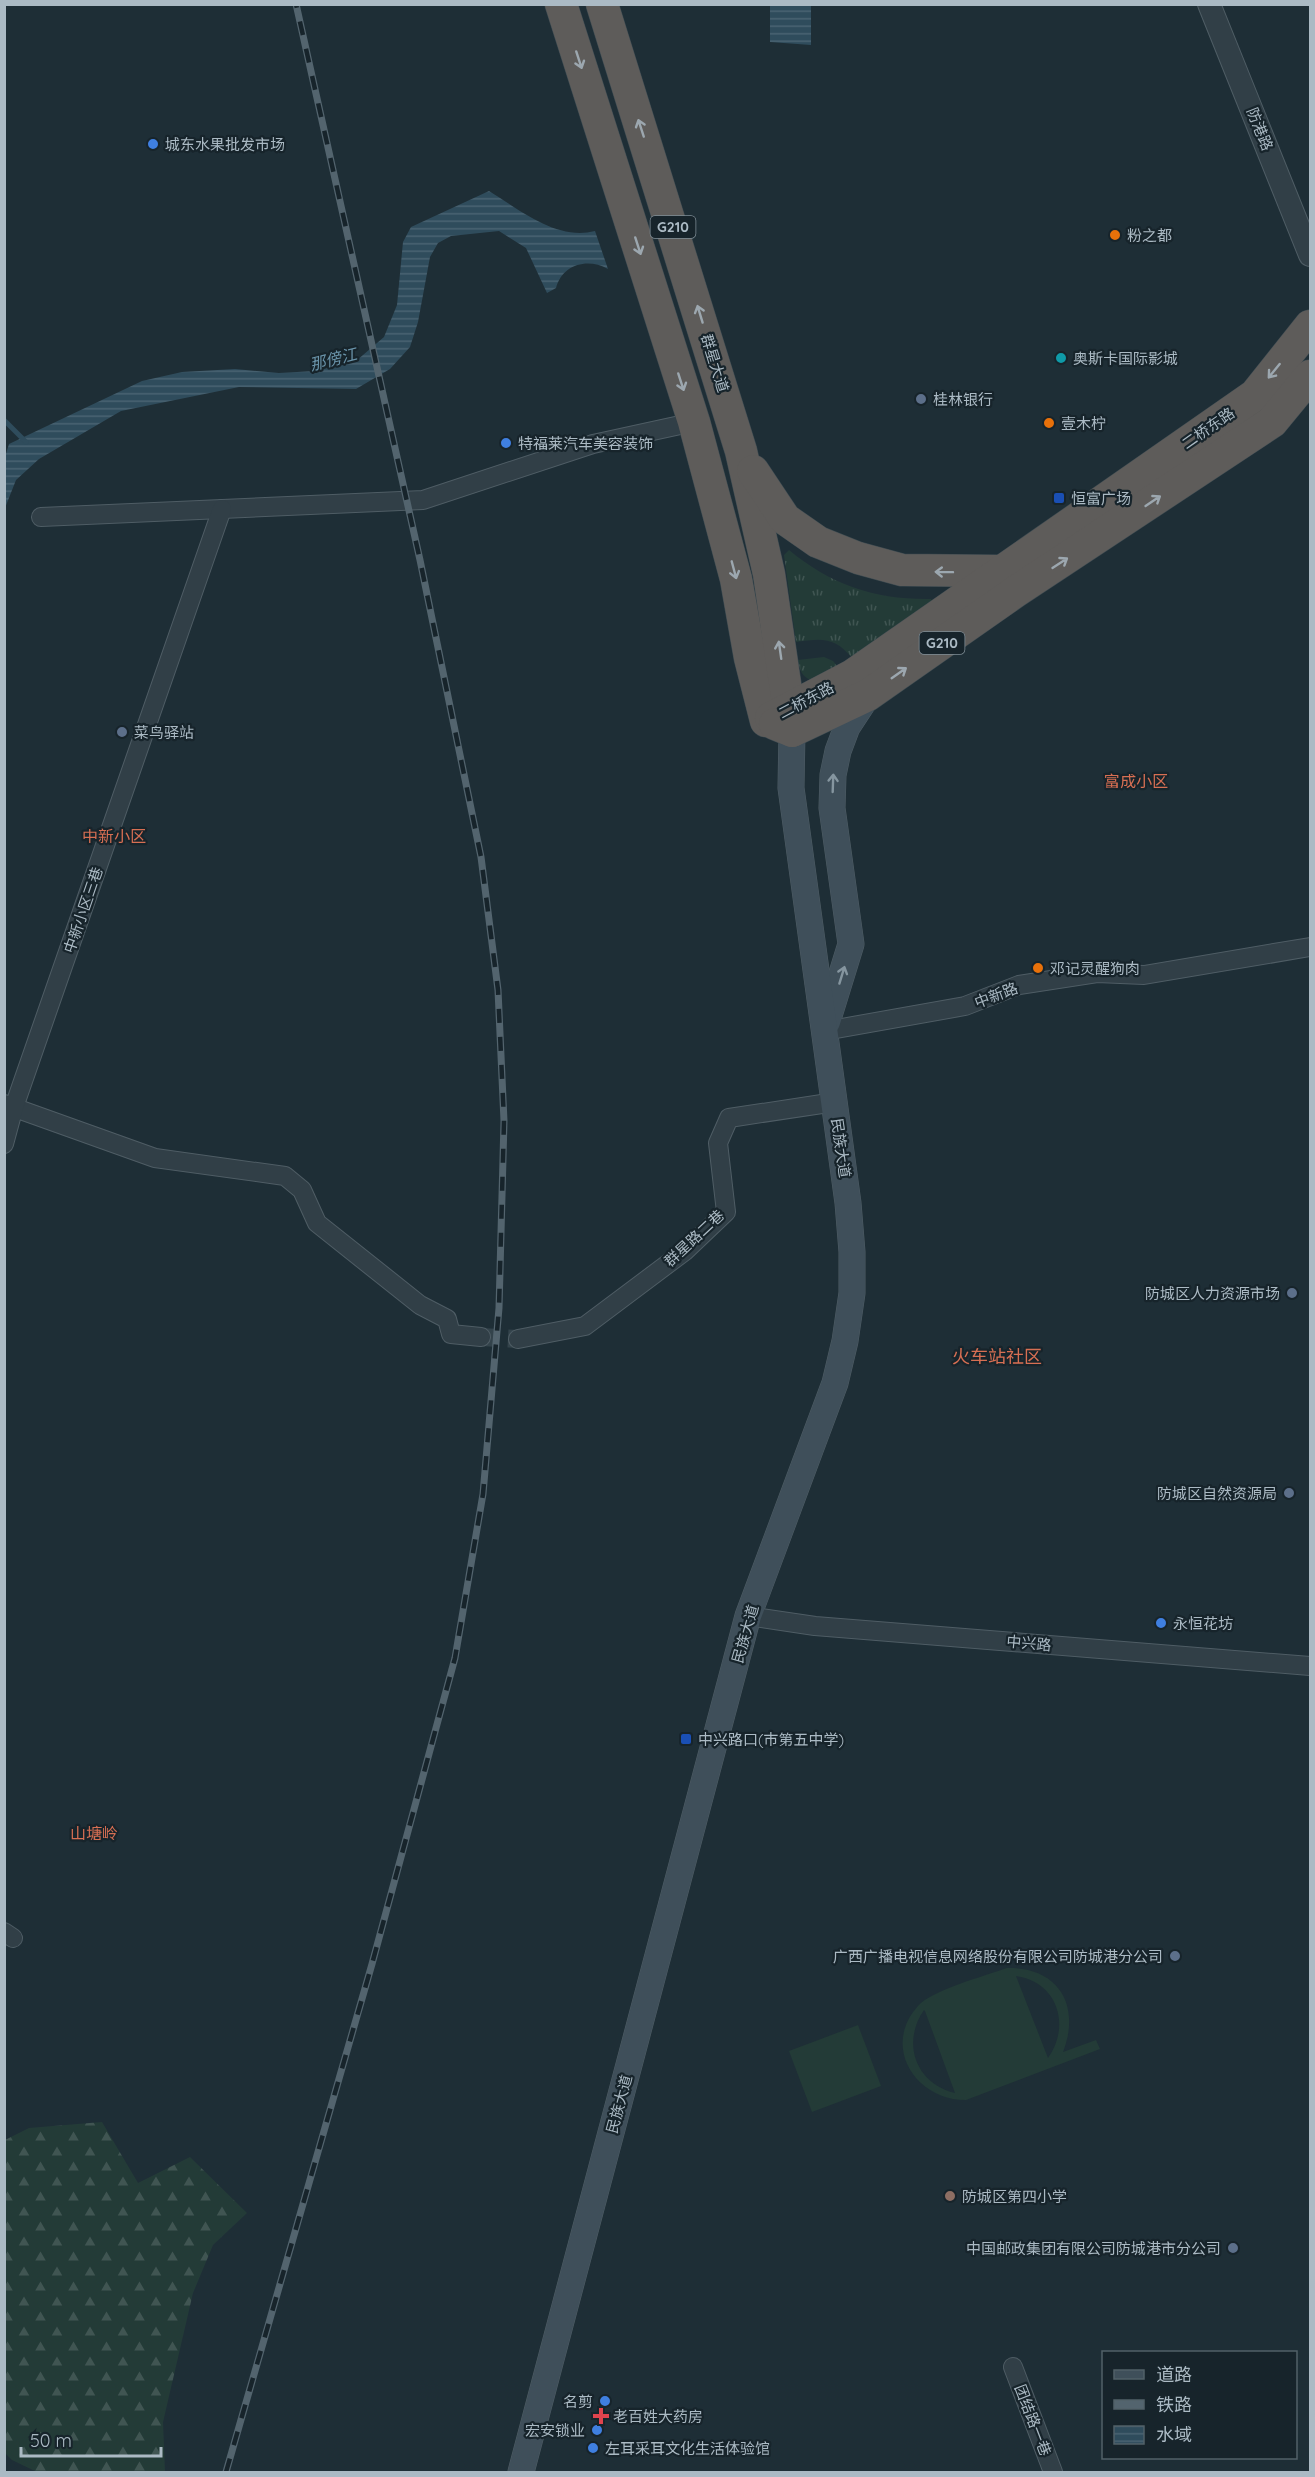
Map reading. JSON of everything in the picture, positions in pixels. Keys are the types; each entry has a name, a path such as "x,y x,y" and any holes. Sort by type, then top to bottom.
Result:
{"highway":[{"name":"G210","path":"561,4 694,422 736,579 750,658 782,720"},
{"name":"群星大道","path":"602,4 741,451 769,574 782,720"},
{"name":"二桥东路","path":"782,720 854,675 1255,395 1311,326"},
{"name":"二桥东路","path":"782,720 868,695 1015,592 1272,422 1311,376"},
{"name":"G210","path":"741,451 784,519 818,542 858,558 902,570 1003,571"}],"main road":[{"path":"825,1031 851,945 832,808 833,775 838,751 847,727 868,695"},
{"name":"民族大道","path":"521,2472 748,1616 835,1383 845,1341 852,1293 852,1252 825,1031 782,720"}],"street":[{"name":"防港路","path":"1209,4 1311,255"},
{"path":"41,517 423,500 593,444 694,422"},
{"name":"中新小区三巷","path":"4,1144 9,1105 222,509"},
{"name":"中新路","path":"825,1031 965,1006 1019,985 1097,973 1144,975 1311,946"},
{"name":"群星路二巷","path":"518,1339 585,1326 685,1251 726,1212 718,1143 729,1118 834,1102"},
{"path":"9,1105 155,1158 285,1176 302,1190 316,1223 420,1305 447,1319 451,1334 481,1337"},
{"name":"中兴路","path":"748,1616 815,1626 1311,1666"},
{"name":"团结路一巷","path":"1013,2367 1053,2472"}],"green space":[{"path":"789,550 821,573 855,588 892,597 931,599 933,603 853,659 840,646 828,641 796,642 784,555"},
{"path":"824,657 833,661 839,668 811,680 803,675 798,660"},
{"path":"1007,1968 1025,1969 1040,1974 1061,1992 1067,2005 1069,2019 1068,2035 1063,2052 1096,2040 1100,2049 966,2100 948,2098 932,2091 919,2081 909,2068 904,2054 903,2038 907,2022 918,2006 935,1994","holes":["1016,1976 1042,1987 1051,1996 1056,2007 1059,2033 1048,2058","925,2011 955,2093 930,2081 916,2060 913,2048 914,2036 917,2023"]},
{"path":"858,2025 881,2086 812,2112 789,2051"},
{"path":"102,2122 138,2183 190,2157 247,2213 213,2245 193,2293 163,2422 165,2472 37,2472 12,2460 5,2453 5,2140 29,2128"}],"water":[{"path":"770,5 811,5 811,45 770,42"},
{"path":"489,191 526,215 553,228 581,233 595,231 608,269 592,264 576,265 564,274 556,288 547,293 526,248 499,231 451,236 438,243 430,257 418,322 410,347 390,369 356,389 239,387 121,411 39,459 16,480 5,508 5,457 9,444 142,381 182,372 235,369 279,373 315,371 356,361 384,337 397,305 403,242 411,227"}],"waterway":[{"path":"4,420 26,442"}],"tunnel":[{"path":"481,1337 518,1339"}],"railway":[{"path":"226,2472 372,1964 455,1658 483,1494 499,1308 504,1121 498,990 481,857 420,560 296,4"}],"place":[{"name":"城东水果批发市场","path":"153,144"},
{"name":"粉之都","path":"1115,235"},
{"name":"奥斯卡国际影城","path":"1061,358"},
{"name":"桂林银行","path":"921,399"},
{"name":"壹木柠","path":"1049,423"},
{"name":"特福莱汽车美容装饰","path":"506,443"},
{"name":"恒富广场","path":"1059,498"},
{"name":"菜鸟驿站","path":"122,732"},
{"name":"邓记灵醒狗肉","path":"1038,968"},
{"name":"防城区人力资源市场","path":"1292,1293"},
{"name":"防城区自然资源局","path":"1289,1493"},
{"name":"永恒花坊","path":"1161,1623"},
{"name":"中兴路口(巿第五中学)","path":"686,1739"},
{"name":"广西广播电视信息网络股份有限公司防城港分公司","path":"1175,1956"},
{"name":"防城区第四小学","path":"950,2196"},
{"name":"中国邮政集团有限公司防城港市分公司","path":"1233,2248"},
{"name":"名剪","path":"605,2401"},
{"name":"老百姓大药房","path":"601,2416"},
{"name":"宏安锁业","path":"597,2430"},
{"name":"左耳采耳文化生活体验馆","path":"593,2448"}],"district":[{"name":"富成小区","path":"1136,781"},
{"name":"中新小区","path":"114,836"},
{"name":"火车站社区","path":"997,1356"},
{"name":"山塘岭","path":"94,1833"}],"water label":[{"name":"那傍江","path":"333,359"}]}
